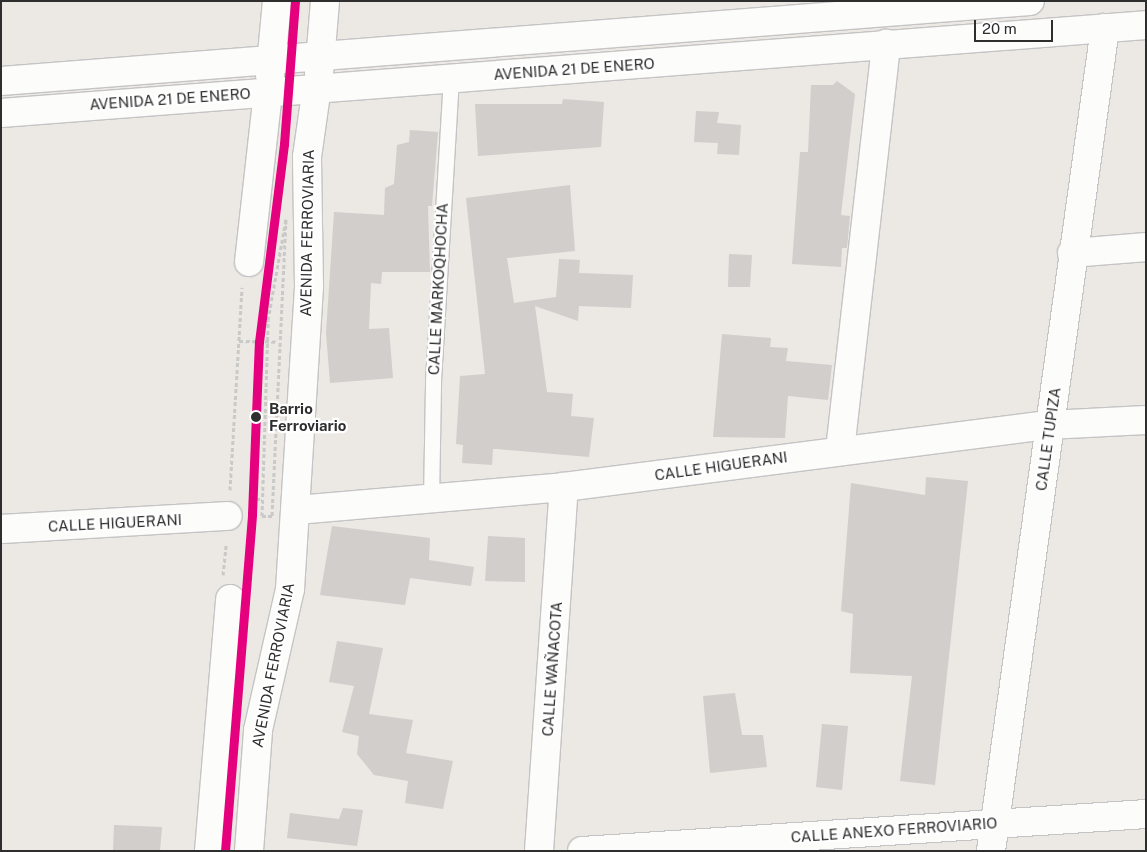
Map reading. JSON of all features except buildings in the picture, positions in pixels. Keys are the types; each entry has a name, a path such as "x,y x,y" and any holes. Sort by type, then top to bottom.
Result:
{"street":[{"path":"249,262 277,1"},
{"name":"AVENIDA FERROVIARIA","path":"249,851 258,730 290,589 296,504 303,343 308,286 308,157 325,1"},
{"name":"AVENIDA 21 DE ENERO","path":"1,81 1030,1"},
{"path":"998,2 999,34"},
{"name":"AVENIDA 21 DE ENERO","path":"1,112 1146,24"},
{"name":"CALLE TUPIZA","path":"991,851 1072,253 1105,28"},
{"path":"840,450 886,44"},
{"path":"1072,253 1146,247"},
{"name":"CALLE HIGUERANI","path":"296,504 431,500 564,487 840,450 1050,425 1146,420"},
{"name":"CALLE WAÑACOTA","path":"539,851 564,487"},
{"name":"CALLE HIGUERANI","path":"1,529 228,508"},
{"path":"208,851 230,599"},
{"name":"CALLE ANEXO FERROVIARIO","path":"582,851 1146,814"}],"lane":[{"name":"CALLE MARKOQHOCHA","path":"431,500 433,380 451,78"}],"path":[{"path":"262,516 268,342 286,219"},
{"path":"230,599 223,577 239,340 249,262"},
{"path":"239,340 303,343"},
{"path":"228,508 262,499 296,504"}],"transit line":[{"path":"225,851 252,514 259,342 284,144 295,1"}],"place":[{"name":"Barrio Ferroviario","path":"256,417"}]}
